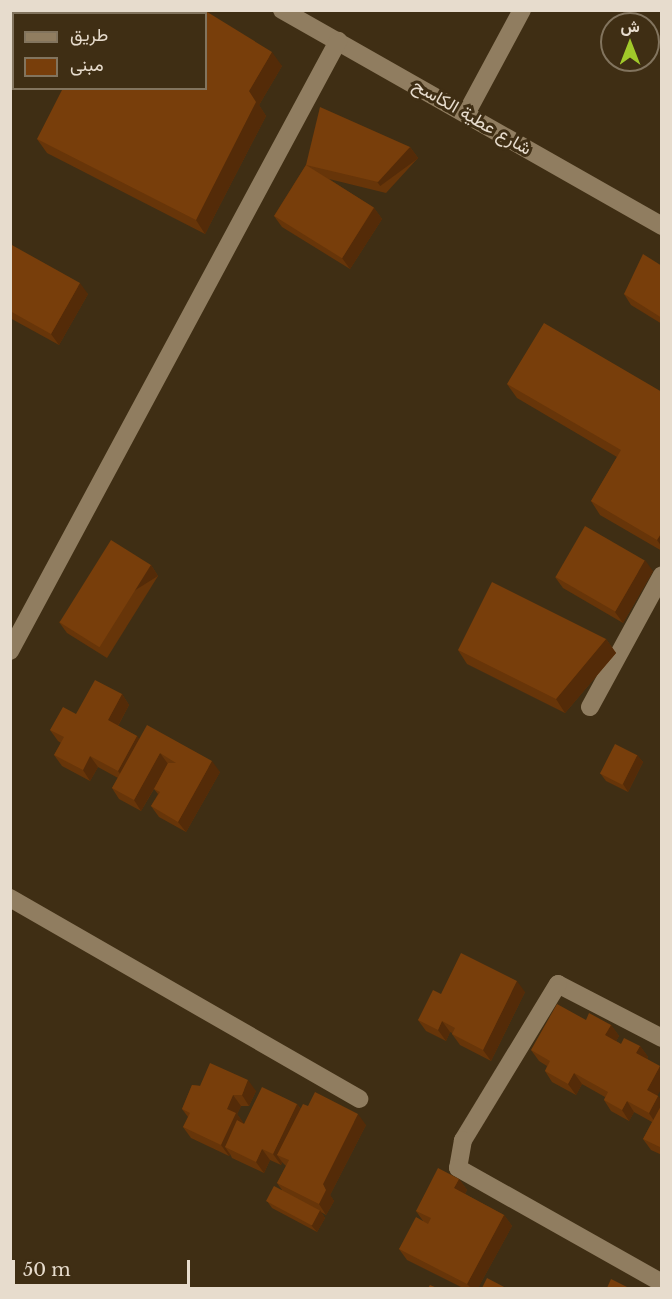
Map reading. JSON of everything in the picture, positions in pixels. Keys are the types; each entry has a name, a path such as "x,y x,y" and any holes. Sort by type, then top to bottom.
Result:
{"street":[{"name":"شارع عطية الكاسح","path":"282,10 662,226"},
{"path":"466,114 522,10"},
{"path":"10,651 338,41"},
{"path":"590,707 662,575"},
{"path":"10,898 358,1099"},
{"path":"662,1038 558,984 463,1140 458,1168 662,1283"}],"building":[{"path":"117,10 204,10 272,52 249,91 256,102 196,220 37,139 62,90 207,90 207,12 120,12"},
{"path":"320,107 410,147 378,182 306,165"},
{"path":"306,165 374,207 342,258 274,216"},
{"path":"10,244 80,283 51,334 10,311"},
{"path":"643,254 662,266 662,318 624,294"},
{"path":"544,323 662,392 662,532 657,540 591,501 621,450 507,384"},
{"path":"585,526 645,560 615,612 556,577"},
{"path":"111,540 151,565 99,647 60,622"},
{"path":"492,582 606,639 556,699 458,650"},
{"path":"95,680 122,694 108,720 137,736 118,771 90,756 83,770 54,755 64,737 50,730 63,707 76,714"},
{"path":"147,725 212,761 178,822 151,806 160,792 154,789 168,763 176,763 160,753 134,800 112,788"},
{"path":"615,744 637,755 622,785 600,773"},
{"path":"461,953 517,981 483,1050 452,1034 455,1028 442,1021 438,1030 418,1020 433,990 441,994"},
{"path":"557,1004 586,1020 589,1013 611,1025 605,1035 621,1044 624,1038 640,1046 636,1053 660,1066 647,1090 658,1096 649,1113 627,1101 622,1110 604,1100 608,1092 574,1073 568,1084 545,1071 550,1061 531,1050"},
{"path":"210,1063 248,1080 242,1095 233,1095 227,1109 236,1113 221,1145 183,1127 190,1113 182,1109 192,1085 200,1086"},
{"path":"262,1087 297,1104 273,1154 262,1149 256,1162 225,1147 237,1120 244,1124"},
{"path":"315,1092 358,1114 323,1184 326,1190 319,1204 277,1183 289,1160 277,1155 303,1104 308,1106"},
{"path":"662,1104 662,1148 643,1139"},
{"path":"438,1168 459,1179 454,1188 504,1215 467,1284 399,1249 416,1217 428,1224 431,1218 416,1211"},
{"path":"274,1186 320,1210 312,1225 266,1201"},
{"path":"487,1278 506,1288 482,1288"},
{"path":"611,1279 629,1288 607,1288"}]}
